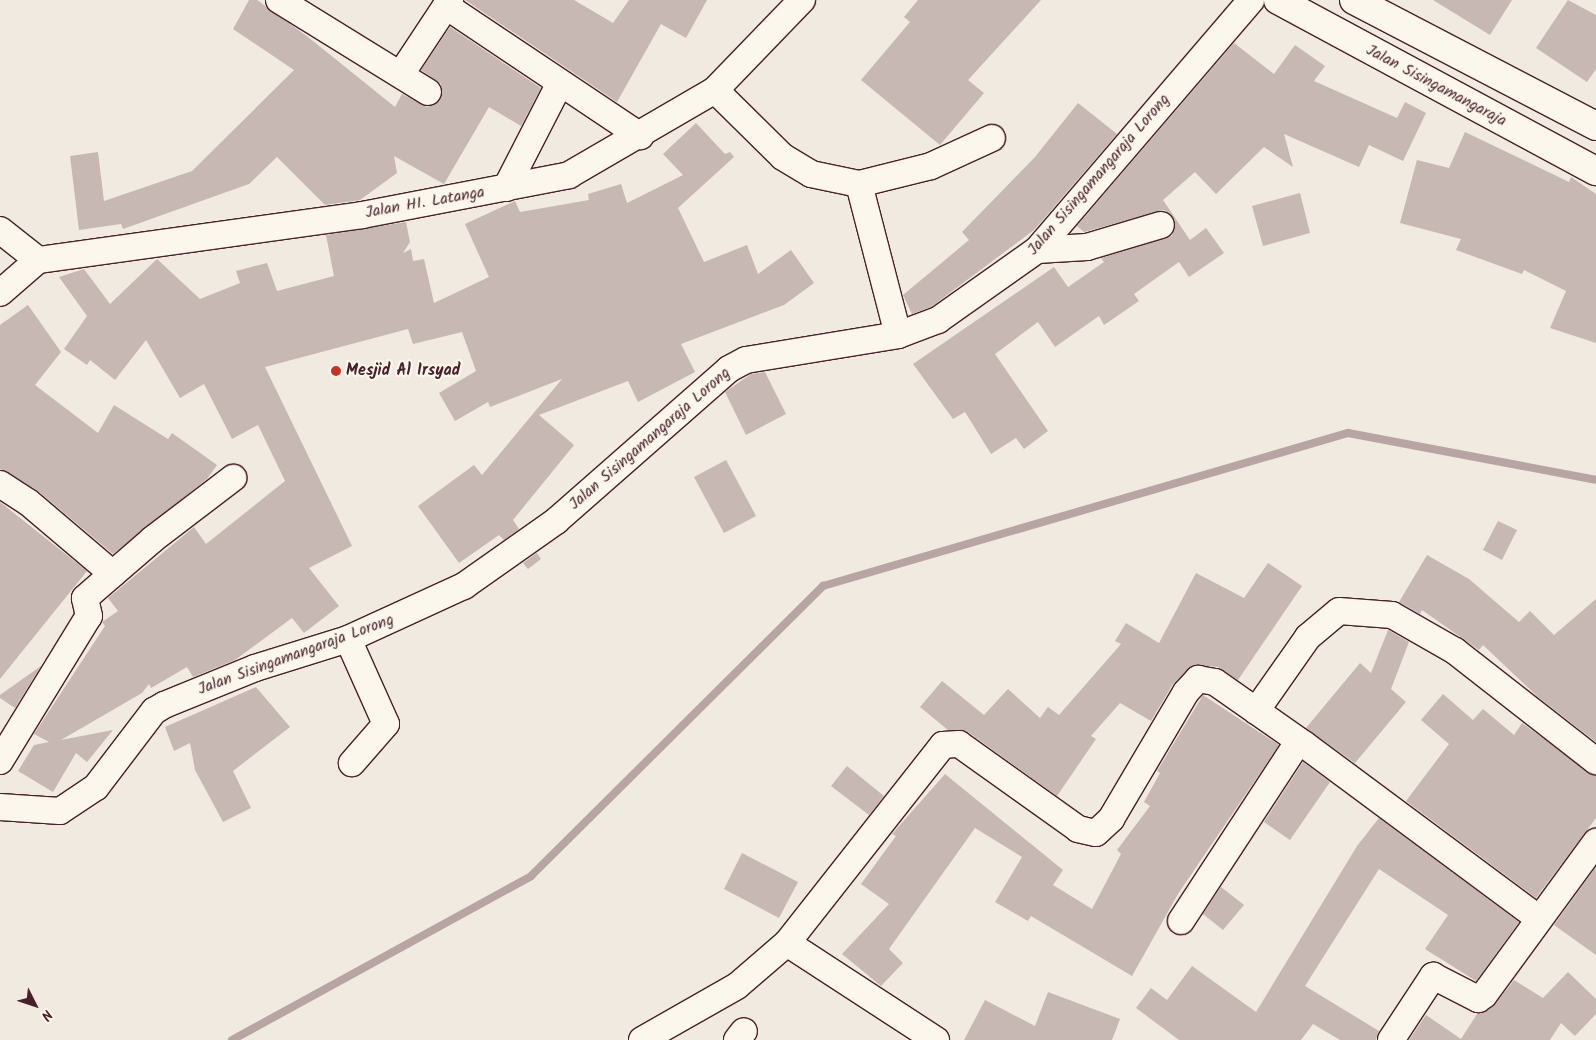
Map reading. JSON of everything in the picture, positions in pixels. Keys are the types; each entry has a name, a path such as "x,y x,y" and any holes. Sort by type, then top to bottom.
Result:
{"main road":[{"name":"Jalan Sisingamangaraja","path":"1278,0 1596,171"},
{"path":"1354,0 1596,126"}],"street":[{"path":"279,0 428,92"},
{"name":"Jalan HI. Latanga","path":"38,260 343,218 569,175 640,136 715,90 802,0"},
{"name":"Jalan Sisingamangaraja Lorong","path":"0,808 60,811 96,787 154,711 255,668 348,639 433,603 525,545 729,369 746,360 898,335 938,320 1037,250 1250,0"},
{"path":"401,74 448,3 560,83 640,136"},
{"path":"506,188 560,83"},
{"path":"715,90 783,157 810,174 859,184 932,166 992,138"},
{"path":"859,184 898,335"},
{"path":"1037,250 1088,247 1161,225"},
{"path":"0,230 38,260 0,293"},
{"path":"0,761 89,616 85,598 233,478"},
{"path":"0,484 28,502 113,574"},
{"path":"1256,711 1308,637 1339,611 1392,615 1455,651 1596,761"},
{"path":"348,639 386,724 352,763"},
{"path":"642,1040 736,986 787,943 943,745 959,744 1078,830 1096,833 1111,819 1186,692 1198,679 1214,682 1299,741 1538,918"},
{"path":"1181,921 1299,741"},
{"path":"1391,1040 1433,976 1478,999 1484,995 1538,918 1596,842"},
{"path":"787,943 936,1040"}],"building":[{"path":"249,0 257,0 308,37 395,107 402,94 427,107 440,100 441,84 421,70 450,27 541,88 521,126 489,107 444,184 394,156 397,173 360,200 325,205 277,157 249,184 123,229 121,224 79,230 70,156 98,152 104,201 192,171 294,70 233,29"},
{"path":"465,0 574,0 613,23 629,0 707,0 686,38 661,24 617,102"},
{"path":"918,0 1041,0 968,80 984,93 940,145 861,80 910,22 904,17"},
{"path":"1433,0 1512,0 1490,35"},
{"path":"1568,0 1596,15 1596,69 1587,82 1536,48"},
{"path":"1234,43 1274,74 1295,45 1325,66 1314,81 1397,118 1405,102 1426,113 1403,161 1369,145 1359,167 1284,134 1293,167 1264,147 1216,194 1195,172 1163,200 1190,240 1206,228 1224,253 1189,277 1179,262 1134,294 1139,301 1104,325 1099,316 1055,347 1038,322 995,354 1048,431 1024,449 1016,438 991,454 965,412 953,419 913,364 1054,267 1068,287 1104,262 1101,258 1172,236 1175,220 1164,210 1084,232 1077,226"},
{"path":"1078,103 1117,134 1034,230 931,307 912,314 903,295 969,240 962,232 1035,157"},
{"path":"696,123 725,154 730,152 734,157 678,208 704,262 747,245 758,274 791,250 814,283 784,305 681,344 695,372 638,402 628,381 539,415 574,445 513,520 519,529 504,540 499,535 459,563 418,506 474,465 482,475 562,379 490,407 488,402 455,421 439,393 476,371 462,332 413,344 408,329 265,367 352,546 309,568 339,606 304,633 292,618 235,660 193,677 187,667 151,688 149,684 142,693 61,740 113,730 87,762 76,753 53,792 18,771 34,745 49,742 34,734 105,626 102,622 118,611 108,598 194,527 206,544 285,481 258,425 232,439 204,384 180,398 146,340 115,380 90,360 87,365 64,349 87,316 59,277 84,269 110,304 157,259 200,299 240,283 236,271 267,263 277,291 334,276 326,235 406,222 410,242 403,253 411,249 413,261 424,259 434,303 489,277 465,224 515,201 520,212 589,200 588,194 621,184 627,203 683,175 663,154"},
{"path":"1465,132 1569,182 1571,177 1596,194 1596,343 1550,328 1566,291 1524,270 1522,274 1456,250 1461,239 1400,223 1417,160 1449,168"},
{"path":"1300,193 1310,233 1263,246 1252,206"},
{"path":"28,305 61,352 35,385 98,433 114,405 168,439 172,433 217,465 207,479 113,554 38,491 0,469 0,325"},
{"path":"765,372 786,414 746,435 725,392 751,374"},
{"path":"726,460 756,516 724,533 694,477"},
{"path":"0,502 87,571 0,679"},
{"path":"1498,521 1517,530 1502,560 1483,550"},
{"path":"537,553 541,559 528,569 523,563"},
{"path":"1427,555 1469,579 1519,622 1530,611 1554,635 1596,599 1596,742 1538,697 1483,645 1479,650 1422,610 1420,614 1399,602"},
{"path":"1268,563 1302,586 1238,680 1218,667 1193,665 1173,684 1151,721 1120,703 1091,736 1096,739 1057,796 968,732 948,730 920,707 942,681 984,715 1008,689 1040,718 1048,707 1059,715 1121,644 1115,641 1126,623 1159,643 1196,573 1244,598"},
{"path":"1388,630 1409,642 1391,689 1406,702 1355,763 1306,728 1360,663 1371,673"},
{"path":"41,666 15,708 0,698 0,695"},
{"path":"256,687 290,727 233,771 251,808 223,822 195,770 190,743 174,751 165,727"},
{"path":"1443,694 1473,720 1483,709 1514,735 1522,723 1596,776 1596,818 1536,898 1406,801 1449,744 1421,720"},
{"path":"1203,695 1279,745 1178,894 1132,976 1031,916 1028,921 995,902 1022,857 975,828 889,949 903,963 881,986 842,954 889,904 861,884 896,836 892,834 945,774 1063,870 1053,885 1092,909 1121,854 1117,850 1150,806 1144,802 1160,773 1157,771"},
{"path":"1303,762 1330,782 1290,840 1264,822"},
{"path":"847,766 884,796 869,815 831,786"},
{"path":"1379,818 1519,922 1476,981 1425,949 1448,915 1379,869 1305,986 1379,1031 1376,1040 1340,1040 1313,1024 1301,1040 1179,1040 1136,1008 1151,988 1167,1000 1192,966 1256,1012 1357,846"},
{"path":"742,853 798,882 779,918 724,889"},
{"path":"1596,867 1596,955 1554,925"},
{"path":"1221,887 1244,905 1223,930 1203,914"},
{"path":"1568,972 1596,999 1596,1014 1575,1036 1561,1023 1550,1040 1409,1040 1426,1015 1461,1039 1477,1014 1493,1007 1514,980 1543,998"},
{"path":"1048,992 1120,1019 1112,1040 964,1040 985,1000 1035,1026"}],"waterway":[{"path":"232,1040 531,876 823,586 1348,433 1596,480"}],"place":[{"name":"Mesjid Al Irsyad","path":"336,371"}]}
